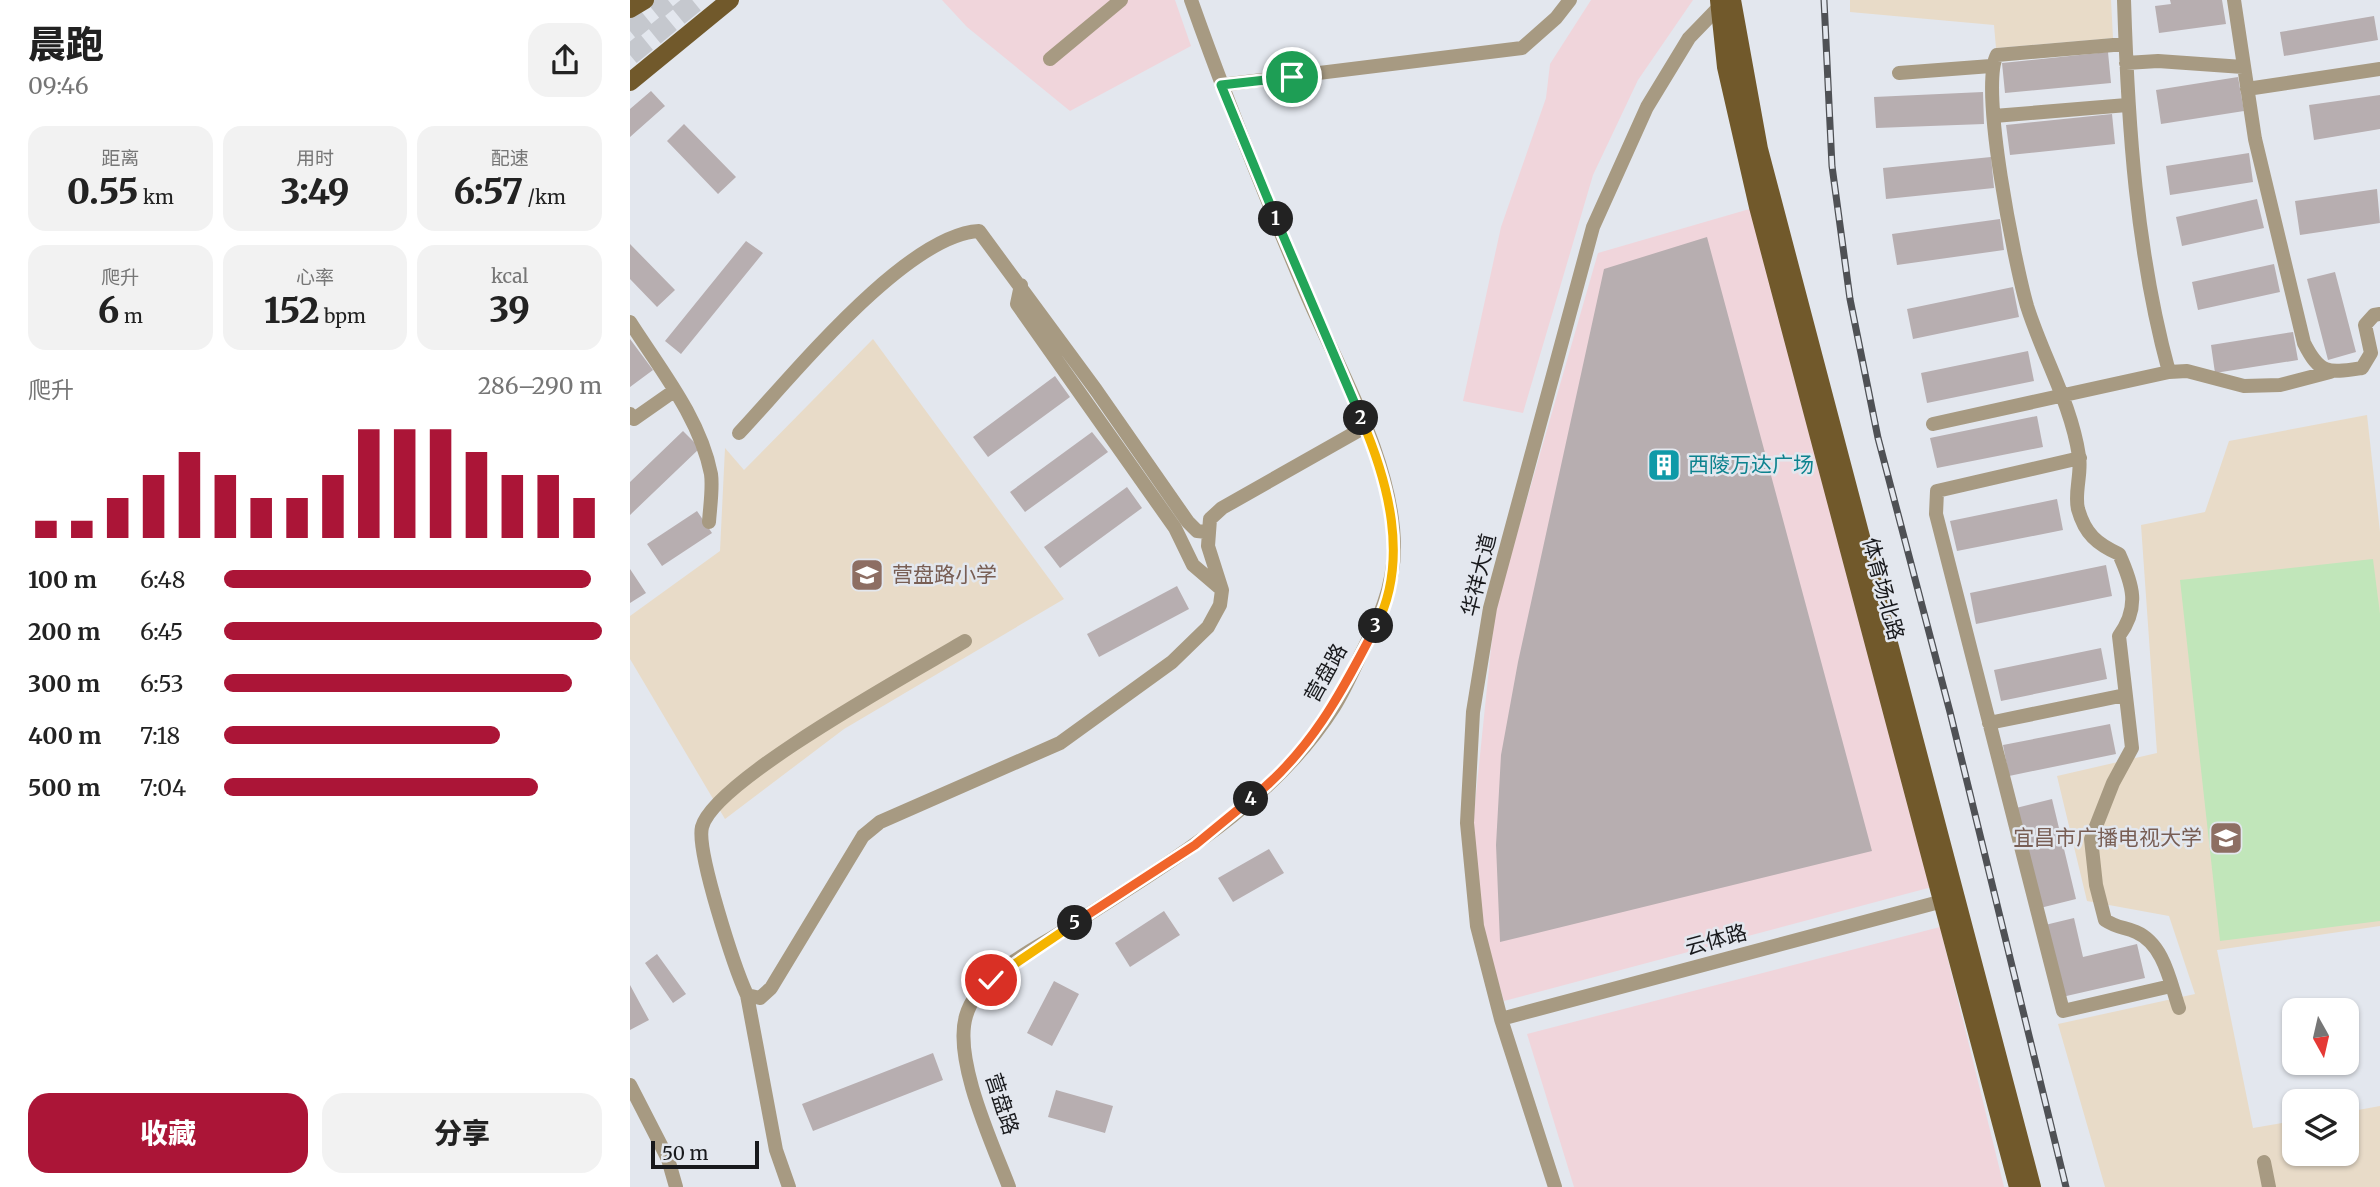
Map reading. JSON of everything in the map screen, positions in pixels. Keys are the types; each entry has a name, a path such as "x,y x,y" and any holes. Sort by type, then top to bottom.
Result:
{"main road":[{"path":"630,9 645,0"},
{"path":"630,82 730,0"},
{"name":"体育场北路","path":"1723,2 1727,68 1758,207 2018,1187"},
{"name":"体育场北路","path":"1723,2 1759,149 2032,1187"}],"street":[{"path":"1050,59 1121,0"},
{"name":"营盘路","path":"1009,1187 974,1095 964,1046 965,1018 975,995 1017,961 1195,845 1269,785 1334,707 1380,619 1390,583 1394,551 1385,485 1364,427 1221,85 1191,0"},
{"path":"1221,85 1522,48 1556,18 1570,0"},
{"path":"2124,0 2127,105 2151,306 2169,372"},
{"path":"2234,0 2247,89 2271,211 2304,343 2314,363 2330,372"},
{"name":"华祥大道","path":"1555,1187 1501,1019 1477,926 1467,823 1473,712 1490,608 1593,227 1647,107 1689,38 1723,2"},
{"path":"2125,44 1997,55 1991,66 1994,116 2014,252 2028,307 2063,396 2080,458 2078,508 2095,543 2119,554 2132,582 2132,619 2119,636 2132,748 2113,783 2091,839 2096,885 2105,920 2120,930 2136,932 2158,950 2179,1008"},
{"path":"2126,63 2158,61 2244,67"},
{"path":"1899,73 1991,66"},
{"path":"2247,89 2380,69"},
{"path":"1994,116 2127,105"},
{"path":"738,433 862,303 919,254 963,232 979,232 1021,285 1188,523 1196,531 1207,532"},
{"path":"1021,285 1017,304 1174,528 1193,565 1222,590"},
{"path":"1933,424 2169,372 2188,371 2244,386 2280,385 2330,372 2362,368 2371,353 2365,325 2374,315 2380,314"},
{"path":"630,322 674,391 699,437 711,475 709,522"},
{"path":"630,414 634,419 674,391"},
{"path":"747,995 760,998 771,988 863,836 930,799 1060,743 1172,662 1208,627 1220,605 1222,590 1213,566 1207,532 1210,519 1222,508 1364,427"},
{"path":"2080,458 1937,491 1936,514 2063,1011 2171,986"},
{"path":"789,1187 776,1150 747,995 738,976 702,847 702,826 715,805 772,758 965,642"},
{"path":"1989,723 2125,695"},
{"name":"云体路","path":"1501,1019 1943,901"},
{"path":"630,1085 668,1159 676,1187"},
{"path":"2264,1162 2269,1187"}],"shaded area":[{"path":"942,0 1175,0 1191,46 1070,111 967,27"},
{"path":"1591,0 1693,0 1638,80 1593,175 1523,413 1463,401 1501,227 1546,98 1550,64"},
{"path":"1850,0 2111,0 2113,38 1996,48 1994,25 1850,12"},
{"name":"西陵万达广场","path":"1753,208 1932,887 1504,1001 1481,925 1473,823 1495,610 1598,253"},
{"name":"营盘路小学","path":"873,339 1064,599 844,729 725,819 630,659 630,616 720,551 725,448 744,470"},
{"name":"宜昌市广播电视大学","path":"2367,415 2380,532 2380,926 2217,950 2253,1128 2282,1123 2282,1166 2359,1166 2359,1110 2380,1106 2380,1187 2105,1187 2058,1024 2195,994 2169,916 2087,901 2057,776 2157,753 2141,525 2205,512 2229,441"},
{"path":"1940,927 2004,1187 1574,1187 1527,1034"}],"green space":[{"path":"2373,559 2380,614 2380,921 2220,941 2180,580"}],"building":[{"path":"2170,0 2222,0 2226,24 2159,33 2155,6 2171,4"},
{"path":"2374,16 2378,40 2284,56 2280,32"},
{"path":"2108,52 2111,83 2005,93 2002,63"},
{"path":"2238,77 2244,111 2161,124 2156,90"},
{"path":"651,91 665,106 630,137 630,109"},
{"path":"1983,92 1984,124 1876,128 1874,97"},
{"path":"2380,95 2380,129 2314,140 2309,105"},
{"path":"2112,114 2115,144 2010,155 2006,125"},
{"path":"684,124 736,177 718,194 667,141"},
{"path":"2249,153 2253,182 2170,195 2166,166"},
{"path":"1991,157 1994,188 1886,199 1883,168"},
{"path":"2377,189 2380,223 2300,235 2295,201"},
{"path":"2257,199 2264,228 2182,246 2176,217"},
{"path":"2000,219 2004,250 1897,265 1892,234"},
{"name":"西陵万达广场","path":"1707,237 1872,851 1500,942 1496,845 1501,755 1518,662 1604,269"},
{"path":"746,241 763,253 681,354 665,341"},
{"path":"630,244 675,290 657,307 630,279"},
{"path":"2274,264 2280,292 2198,310 2192,282"},
{"path":"2335,272 2356,352 2328,360 2307,279"},
{"path":"2013,287 2019,317 1913,339 1907,309"},
{"path":"2293,332 2298,360 2215,373 2211,345"},
{"path":"630,339 653,370 630,387"},
{"path":"2028,351 2034,381 1927,403 1921,373"},
{"path":"1055,376 1070,397 988,457 973,437"},
{"path":"2037,416 2043,447 1937,468 1930,438"},
{"path":"683,431 700,448 630,515 630,482"},
{"path":"1092,432 1108,452 1025,512 1010,492"},
{"path":"1127,487 1142,508 1060,568 1044,547"},
{"path":"2057,499 2063,530 1957,551 1950,521"},
{"path":"697,511 712,533 662,566 647,544"},
{"path":"2106,565 2112,596 1976,624 1970,593"},
{"path":"630,569 646,593 630,603"},
{"path":"1177,586 1189,609 1099,657 1087,634"},
{"path":"2101,648 2107,679 2001,701 1994,670"},
{"path":"2110,724 2116,754 2009,776 2003,745"},
{"path":"2052,799 2076,899 2040,908 2016,808"},
{"path":"1269,849 1284,873 1233,902 1218,878"},
{"path":"1164,911 1180,935 1130,967 1115,943"},
{"path":"2074,918 2083,957 2137,944 2145,978 2062,997 2045,925"},
{"path":"657,954 686,994 673,1003 645,963"},
{"path":"1054,981 1079,994 1052,1046 1027,1033"},
{"path":"630,985 649,1020 630,1030"},
{"path":"933,1053 943,1080 813,1131 802,1104"},
{"path":"1056,1090 1113,1106 1105,1133 1048,1117"}],"tunnel":[{"path":"630,31 668,0"},
{"path":"630,55 697,0"}],"railway":[{"path":"1824,0 1832,166 1850,299 1878,438 1950,712 2066,1187"}],"place":[{"name":"西陵万达广场","path":"1664,465"},
{"name":"营盘路小学","path":"867,575"},
{"name":"宜昌市广播电视大学","path":"2226,838"}],"route":[{"path":"991,980 1195,845 1269,785 1334,707 1380,619 1390,583 1394,551 1385,485 1364,427 1221,85 1292,77"}]}
